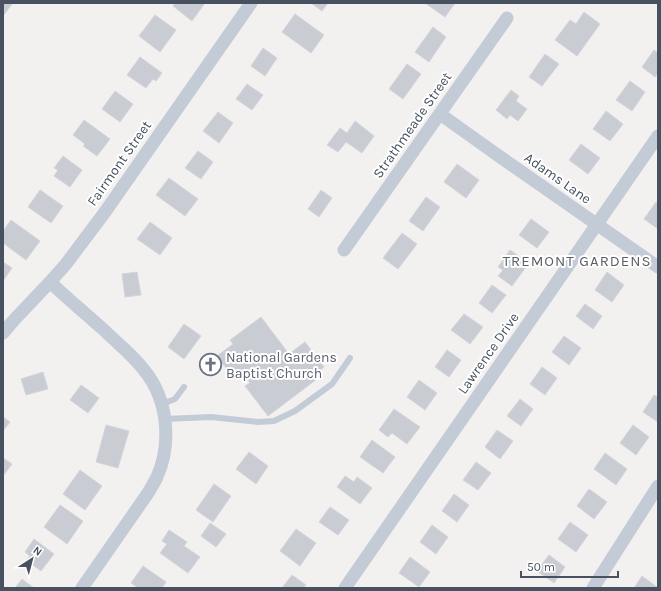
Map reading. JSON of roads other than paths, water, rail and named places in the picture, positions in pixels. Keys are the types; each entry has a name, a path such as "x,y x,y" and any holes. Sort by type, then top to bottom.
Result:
{"street":[{"name":"Fairmont Street","path":"3,333 66,264 105,212 251,3"},
{"name":"Strathmeade Street","path":"344,250 507,18"},
{"name":"Adams Lane","path":"440,114 596,225 658,267"},
{"name":"Lawrence Drive","path":"345,588 658,136"},
{"path":"50,282 132,356 145,371 155,387 162,404 165,419 166,442 163,459 157,477 148,493 82,588"},
{"path":"593,588 658,486"}],"lane":[{"path":"165,419 212,417 258,422 274,421 295,411 332,384 350,358"},
{"path":"162,404 175,399 184,387"}],"place":[{"name":"National Gardens Baptist Church","path":"211,365"}],"district":[{"name":"TREMONT GARDENS","path":"577,261"}]}
